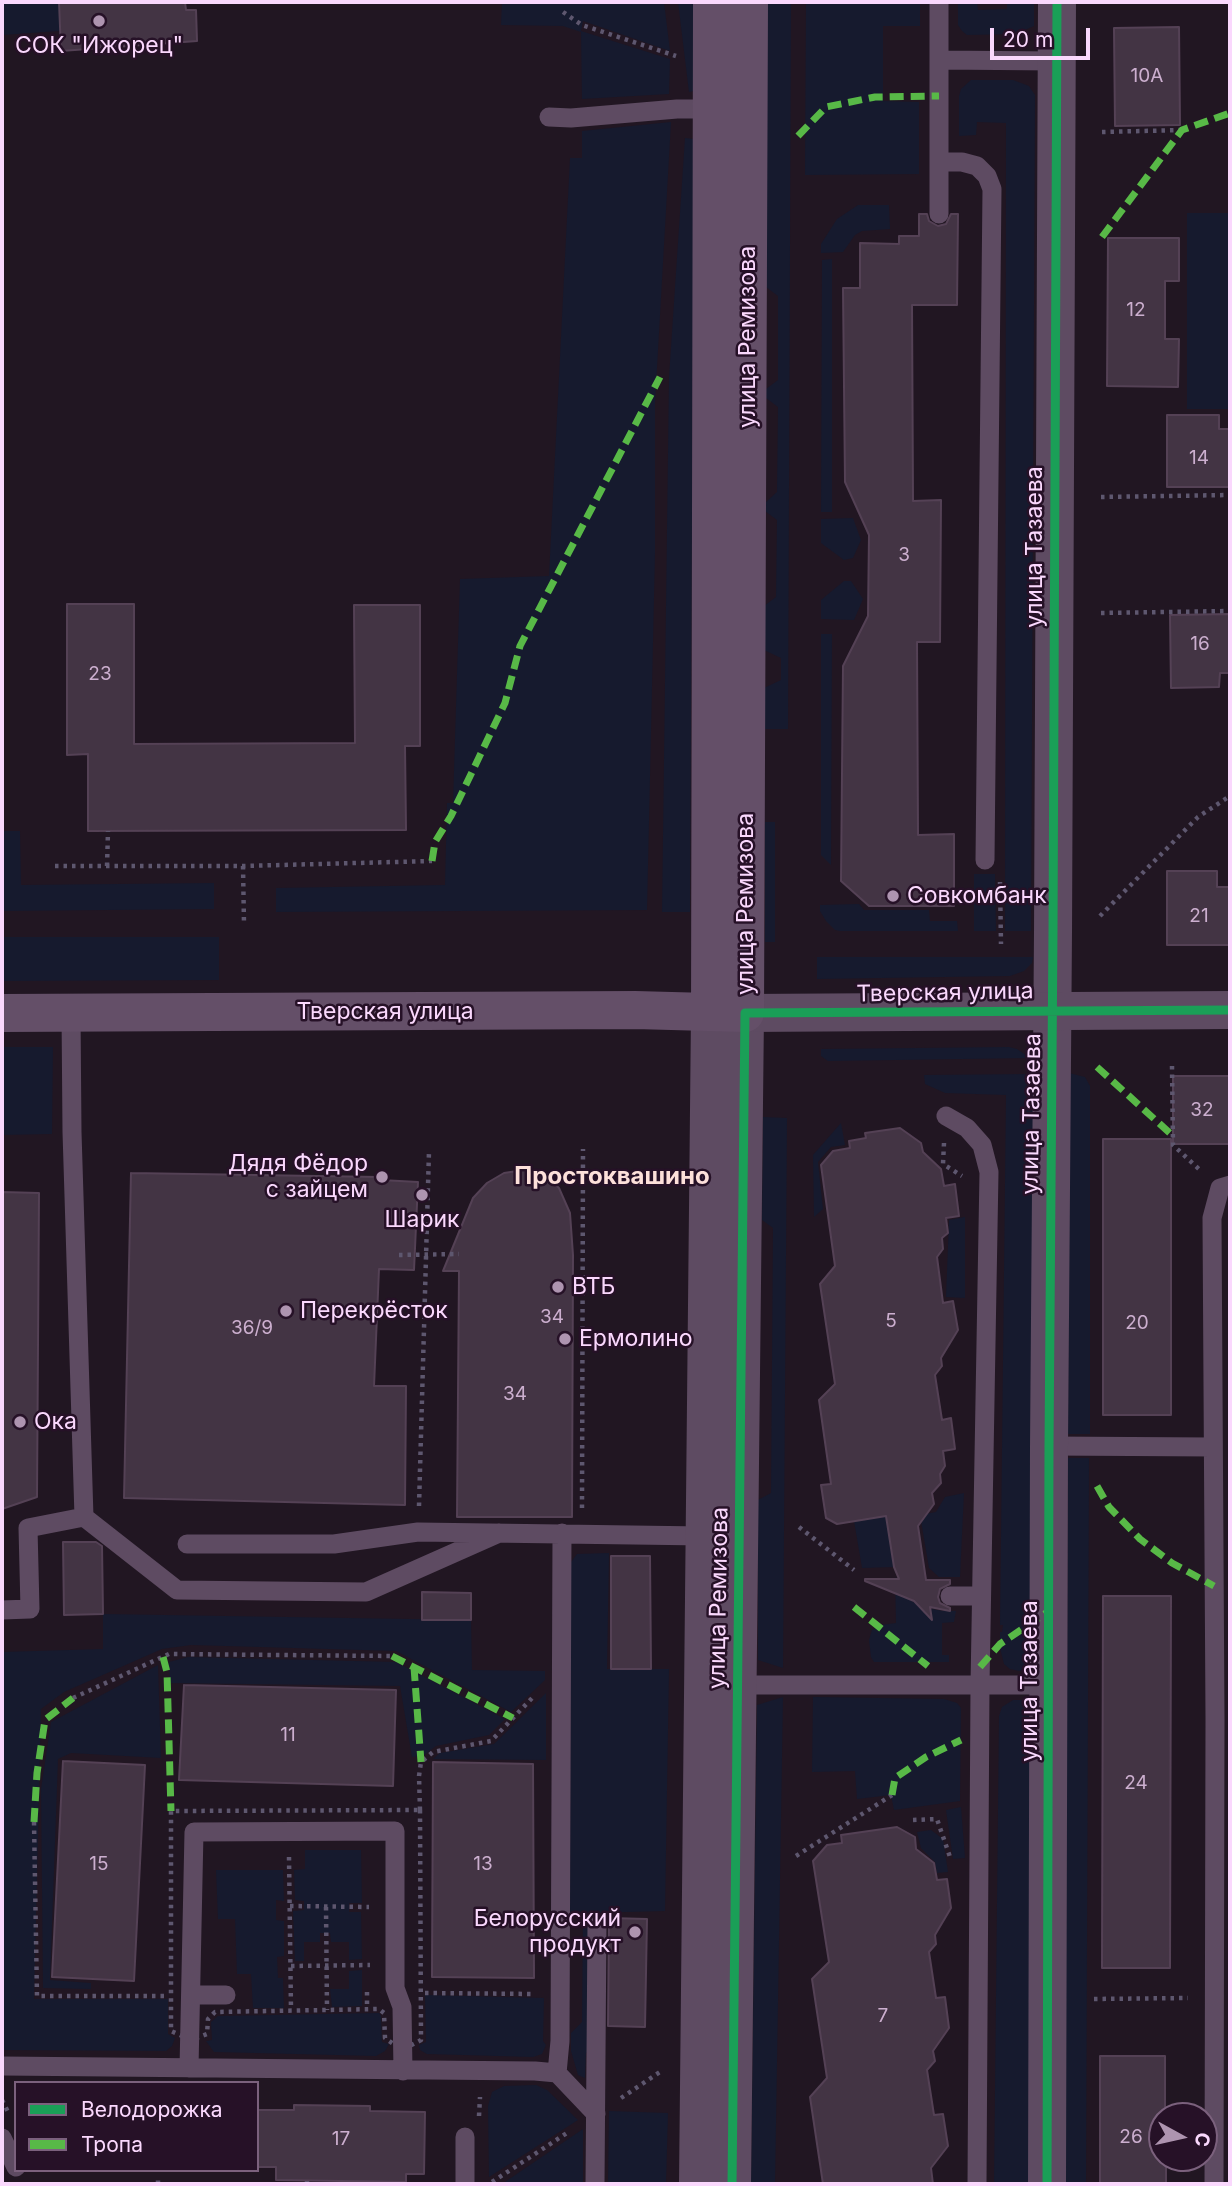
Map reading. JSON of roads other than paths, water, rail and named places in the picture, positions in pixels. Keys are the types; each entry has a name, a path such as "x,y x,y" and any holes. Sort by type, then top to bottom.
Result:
{"main road":[{"name":"улица Ремизова","path":"712,2 730,110 727,1012"},
{"name":"улица Ремизова","path":"730,110 749,2"},
{"name":"Тверская улица","path":"2,1013 608,1010 727,1012"}],"street":[{"name":"улица Тазаева","path":"1047,2184 1057,2"},
{"name":"Тверская улица","path":"727,1012 1230,1010"},
{"name":"улица Ремизова","path":"727,1012 704,1536 720,1686 732,2184"},
{"name":"улица Ремизова","path":"698,2184 720,1686 727,1012"}],"lane":[{"path":"939,2 939,214"},
{"path":"939,60 1056,61"},
{"path":"549,117 571,118 677,109 730,110"},
{"path":"939,162 962,162 977,166 987,176 992,189 985,860"},
{"path":"71,1013 84,1517"},
{"path":"946,1116 967,1128 982,1145 989,1172 981,1596 977,2184"},
{"path":"1214,2184 1214,1998 1223,1721 1213,1447 1212,1218 1225,1186"},
{"path":"1049,1446 1213,1447"},
{"path":"2,1610 30,1609 28,1528 84,1517 177,1590 366,1592 499,1533"},
{"path":"187,1544 334,1544 418,1532 704,1536"},
{"path":"557,2073 561,2041 572,1533"},
{"path":"950,1596 981,1596"},
{"path":"720,1686 1049,1685"},
{"path":"189,2068 194,1832 395,1830 395,1988 402,2007 403,2071"},
{"path":"595,2184 597,1924"},
{"path":"192,1995 226,1995"},
{"path":"2,2066 557,2073 596,2114"},
{"path":"465,2137 466,2184"},
{"path":"2,2138 14,2165"}],"place":[{"name":"СОК \"Ижорец\"","path":"99,21"},
{"name":"Совкомбанк","path":"893,896"},
{"name":"Дядя Фёдор с зайцем","path":"382,1177"},
{"name":"Шарик","path":"422,1195"},
{"name":"ВТБ","path":"558,1287"},
{"name":"Перекрёсток","path":"286,1311"},
{"name":"Ермолино","path":"565,1339"},
{"name":"Ока","path":"20,1422"},
{"name":"Белорусский продукт","path":"635,1932"}],"district":[{"name":"Простоквашино","path":"612,1177"}]}
